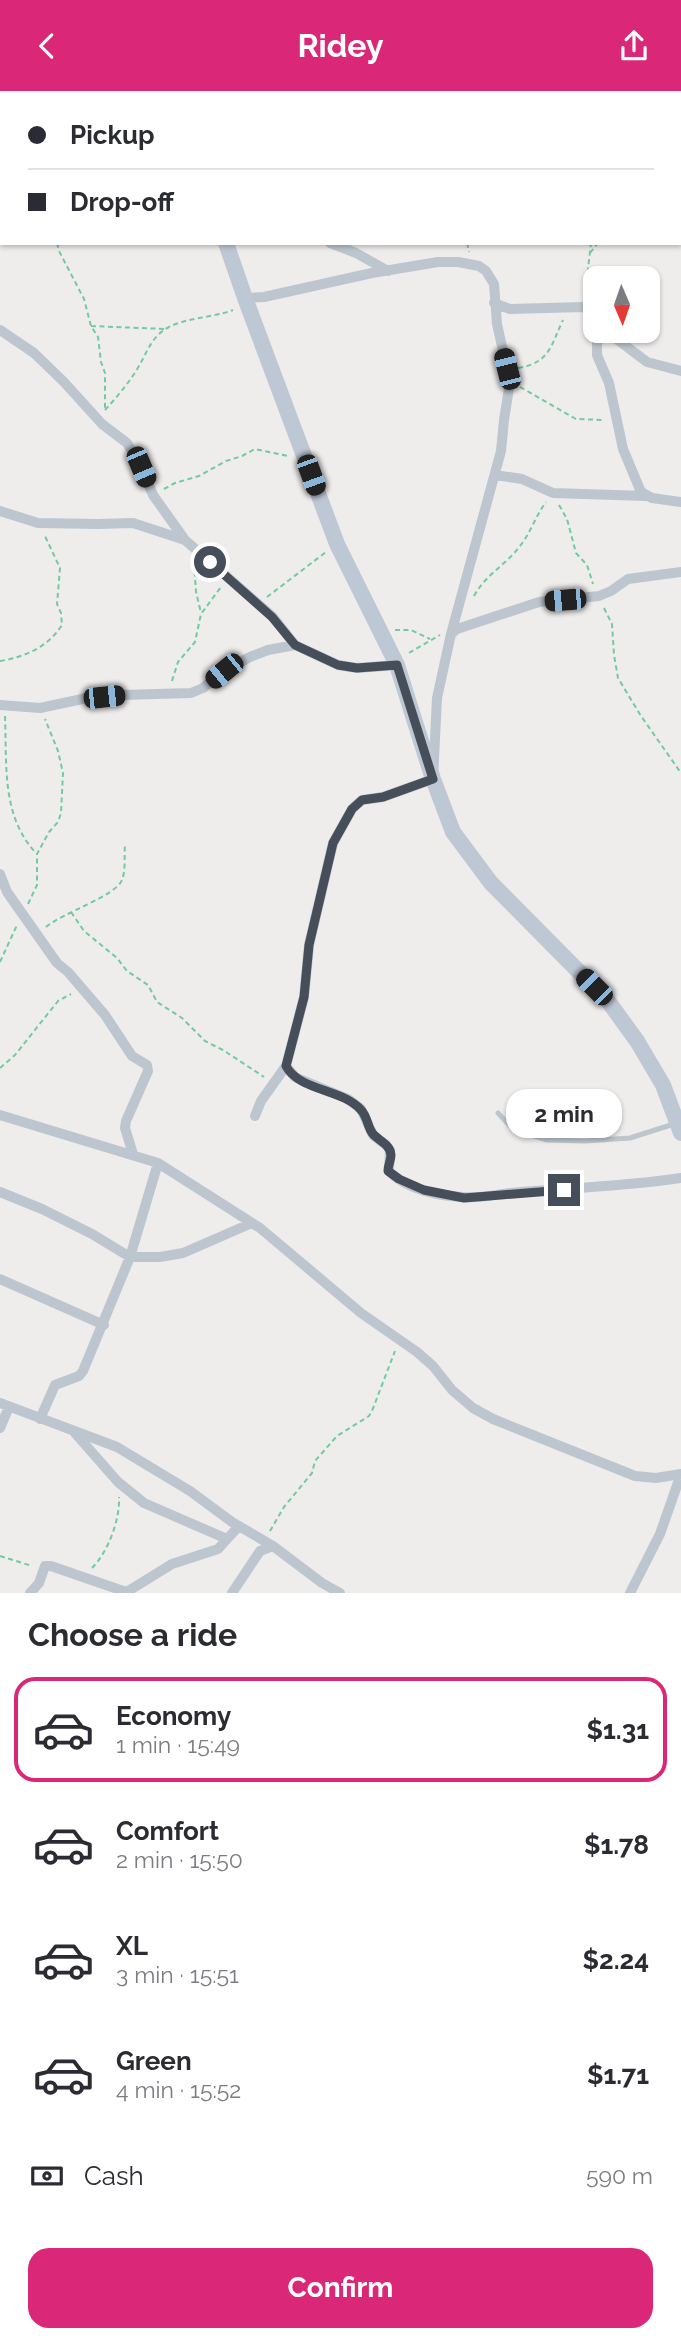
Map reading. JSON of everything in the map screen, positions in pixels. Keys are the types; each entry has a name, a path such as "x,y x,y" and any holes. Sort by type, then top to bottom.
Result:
{"street":[{"path":"227,245 337,544 394,661 453,832 491,883 608,1001 637,1041 663,1085 679,1128"},
{"path":"335,245 388,271"},
{"path":"246,302 388,271 439,263 472,263 492,277 494,303 510,382 501,451 451,634 437,698 433,779"},
{"path":"494,303 510,309 583,307"},
{"path":"0,330 34,353 102,423 127,443 153,495 185,540 272,617 295,645 338,665 357,668 394,661"},
{"path":"597,343 597,355 609,383 623,449 640,492 646,496"},
{"path":"622,343 647,362 681,371"},
{"path":"495,475 522,479 553,494 646,496 681,502"},
{"path":"0,511 38,523 133,523 185,540"},
{"path":"451,634 457,629 528,605 599,596 628,579 681,572"},
{"path":"2,705 40,708 87,698 191,693 204,688 224,671 250,657 268,650 295,645"},
{"path":"256,1116 261,1101 286,1066 307,981 309,945 333,843 339,830 352,809 362,800 383,797 433,779"},
{"path":"0,874 7,892 57,964 68,972 105,1015 132,1056 148,1067 126,1121 125,1128 133,1154"},
{"path":"286,1066 295,1077 348,1099 361,1109 373,1135 390,1150 388,1171 424,1190 464,1198 514,1192 585,1189 681,1178"},
{"path":"0,1115 158,1163 252,1223 361,1313 433,1366 452,1390 473,1408 493,1419 635,1476 656,1478 681,1474 660,1534 630,1593"},
{"path":"40,1419 55,1385 79,1376 83,1371 130,1257 158,1163"},
{"path":"0,1192 92,1234 130,1257 160,1257 183,1253 252,1223"},
{"path":"0,1279 104,1325"},
{"path":"0,1428 4,1405 117,1447 190,1491 340,1593"},
{"path":"73,1431 118,1482 144,1503 227,1539"},
{"path":"30,1593 39,1583 45,1566 51,1566 127,1593 172,1565 218,1549 239,1526"},
{"path":"232,1593 260,1551 269,1543"}],"lane":[{"path":"498,1114 513,1129 547,1140 630,1138 679,1128"}],"path":[{"path":"58,245 84,299 91,326 98,337 104,373 105,411 138,369 154,337 185,321 218,316 246,302"},
{"path":"588,266 591,245"},
{"path":"589,253 596,245"},
{"path":"507,369 533,366 540,361 556,339 569,307"},
{"path":"91,326 166,329"},
{"path":"510,382 576,419 616,422"},
{"path":"153,495 255,449 285,456 303,452"},
{"path":"473,597 488,575 502,567 521,546 535,516 553,494 564,512 576,553 587,565 592,583 612,624 618,678 681,773"},
{"path":"0,661 30,653 62,625 57,604 60,568 38,523"},
{"path":"258,604 337,544"},
{"path":"159,694 171,683 178,662 195,642 201,614 196,592 194,548"},
{"path":"201,614 226,576"},
{"path":"378,631 411,630 430,639"},
{"path":"394,661 430,639 451,634"},
{"path":"2,705 10,809 25,839 37,854"},
{"path":"0,961 37,885 37,854 61,813 63,773 58,751 40,708"},
{"path":"37,935 50,923 102,897 120,884 124,877 125,846"},
{"path":"71,912 84,931 117,958 127,971 148,985 157,1002 182,1019 205,1041 275,1082"},
{"path":"0,1069 15,1055 58,1001 70,994 86,995"},
{"path":"269,1543 284,1507 312,1473 318,1457 337,1436 369,1416 399,1340"},
{"path":"83,1577 102,1559 108,1549 119,1505 118,1482"},
{"path":"0,1556 43,1569"}],"route":[{"path":"210,562 272,617 295,645 338,665 357,668 397,665 433,779 383,797 362,800 352,809 339,830 333,843 309,945 307,981 286,1066 289,1072 320,1089 348,1099 361,1109 373,1135 390,1150 388,1171 424,1190 464,1198 564,1190"}]}
